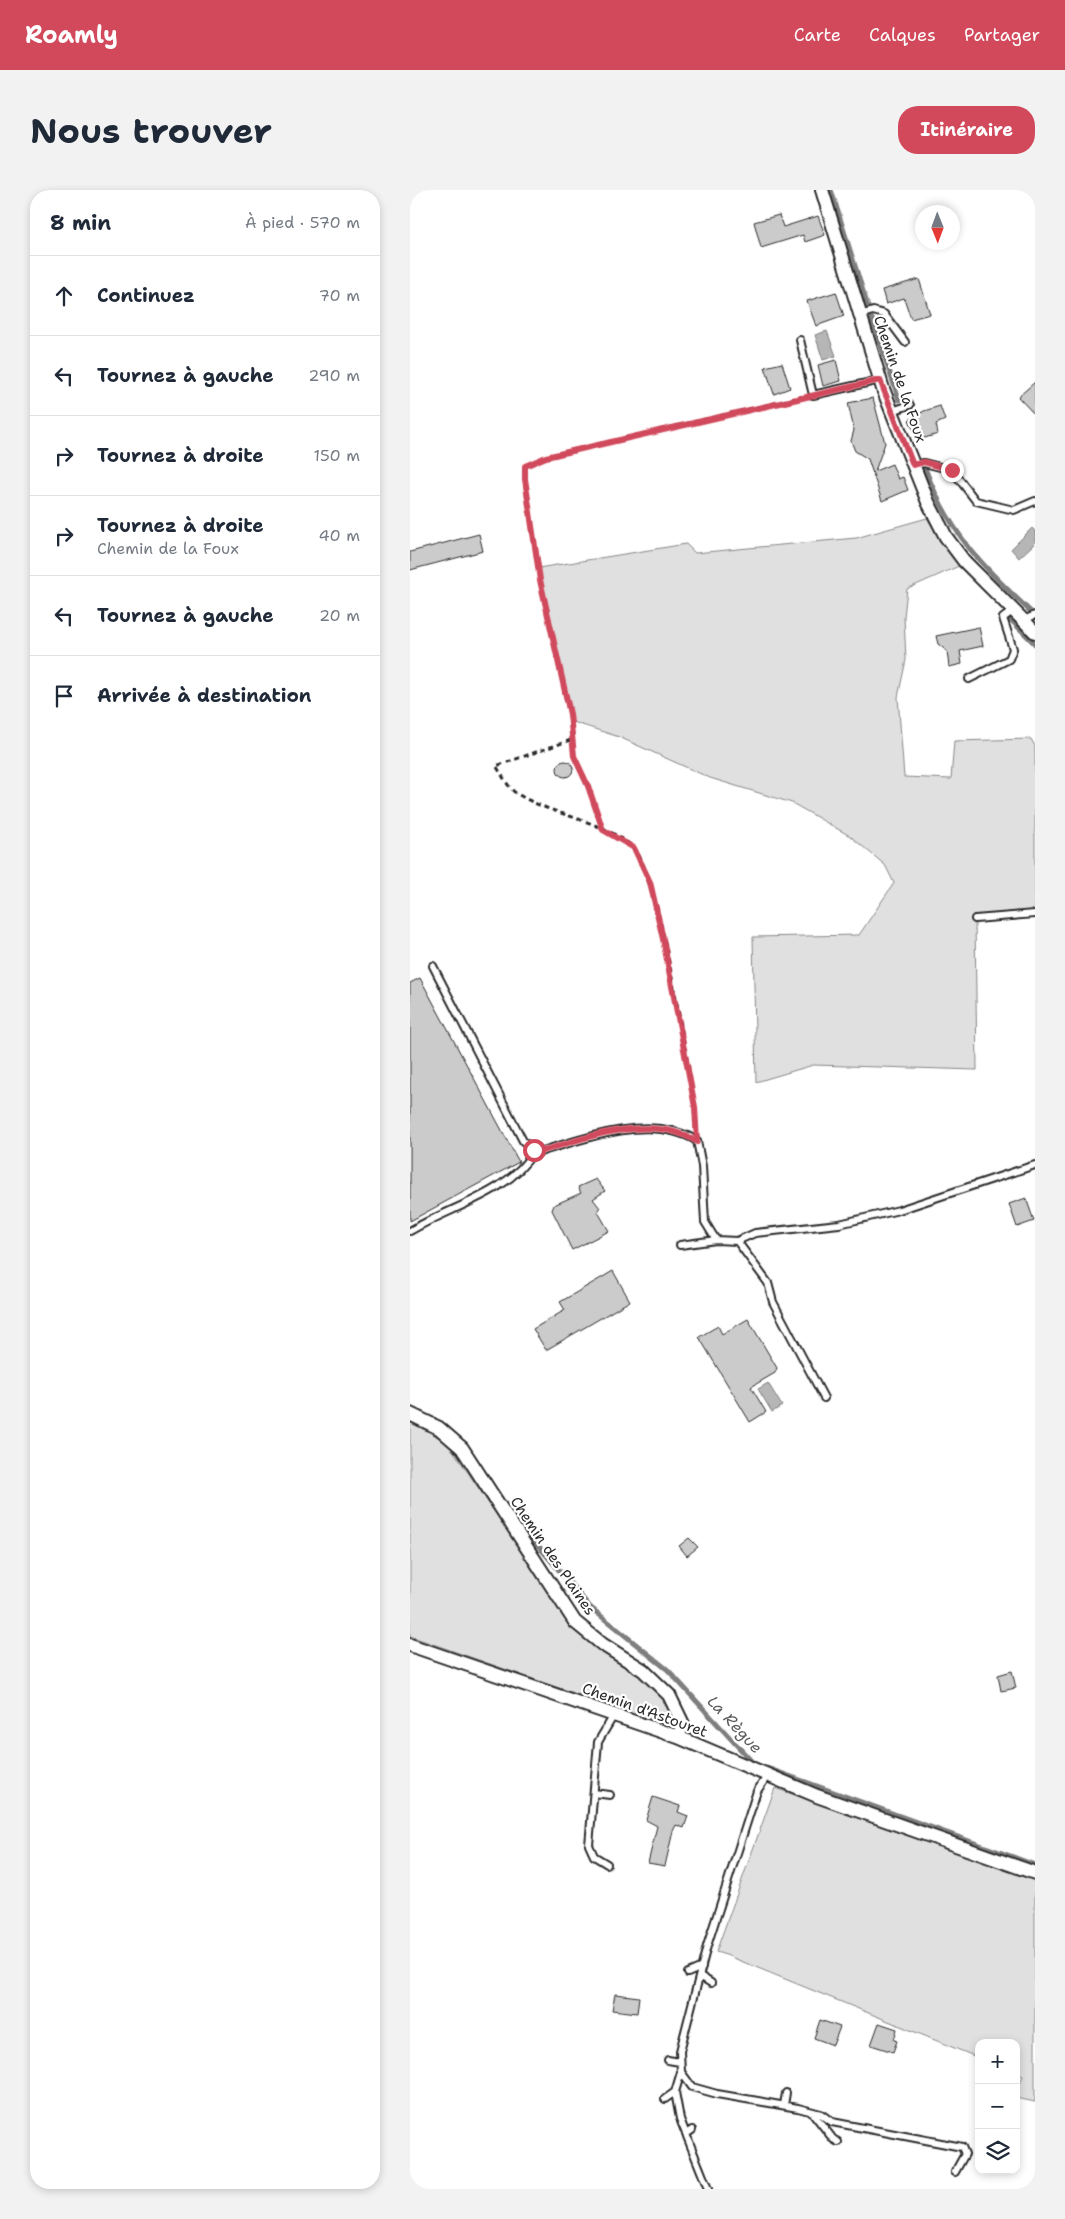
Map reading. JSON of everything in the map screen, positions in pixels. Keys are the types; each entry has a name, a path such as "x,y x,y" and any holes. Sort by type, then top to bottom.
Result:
{"street":[{"name":"Chemin de la Foux","path":"822,190 880,380 928,502 946,537 964,561 1014,610 1029,617 1035,632"},
{"name":"Chemin des Plaines","path":"410,1414 439,1428 462,1448 575,1622 602,1644 643,1670 668,1695 683,1724 678,1737"},
{"name":"Chemin d'Astouret","path":"410,1645 678,1737 817,1796 1035,1873"}],"lane":[{"path":"860,315 873,311 884,314 906,342"},
{"path":"800,340 813,395 880,380"},
{"path":"892,410 910,405"},
{"path":"913,465 924,462 952,470 976,501 1014,510 1035,501"},
{"path":"968,679 1009,659 1013,649 1003,618 1014,610"},
{"path":"975,919 1035,914"},
{"path":"433,966 523,1141 537,1153 595,1134 662,1128 684,1134 697,1142 702,1166 705,1222 716,1240"},
{"path":"410,1231 508,1180 526,1165 534,1150"},
{"path":"680,1245 716,1240 737,1241 755,1233 839,1224 899,1210 1035,1165"},
{"path":"737,1241 768,1283 773,1302 824,1398"},
{"path":"607,1864 594,1856 589,1845 598,1742 614,1715"},
{"path":"708,2189 680,2120 675,2092 681,2072 680,2051 702,1967 757,1791 768,1775"},
{"path":"594,1793 610,1795"},
{"path":"688,1973 702,1967"},
{"path":"700,1976 711,1983"},
{"path":"668,2060 680,2062"},
{"path":"681,2072 692,2087 717,2094 784,2105 812,2112 832,2122 962,2147 966,2154 955,2172"},
{"path":"665,2099 675,2092"},
{"path":"784,2105 786,2093"},
{"path":"812,2112 833,2139 838,2142"},
{"path":"819,2131 821,2123"},
{"path":"686,2134 692,2130"}],"path":[{"path":"603,830 588,786 574,756 570,714 540,580 525,479 525,466 546,457 813,395"},
{"path":"571,740 496,766 515,792 549,809 603,830 634,848 650,882 663,939 695,1107 697,1142"}],"shaded area":[{"path":"827,331 836,356 823,360 815,335"},
{"path":"927,518 959,566 907,589 904,617 906,660 898,697 904,777 951,779 954,741 1031,739 1035,746 1035,912 975,919 977,1070 813,1065 756,1082 753,937 859,935 894,883 885,865 850,836 792,803 710,778 619,737 570,721 538,568 686,544 695,553 856,538"},
{"path":"1032,528 1035,531 1035,543 1019,558 1011,549"},
{"path":"768,1383 782,1406 772,1412 758,1389"},
{"path":"410,1422 440,1438 452,1449 573,1628 637,1674 663,1698 674,1714 676,1729 410,1636"},
{"path":"775,1788 1035,1880 1035,2102 1020,2099 1020,2083 1023,2076 1020,2075 1020,2039 975,2039 975,2056 716,1952"}],"building":[{"path":"779,215 783,227 818,216 825,235 805,242 803,235 761,248 754,222"},
{"path":"919,279 930,314 911,319 904,298 886,304 882,290"},
{"path":"836,292 844,316 816,326 807,301"},
{"path":"836,360 841,381 823,386 818,365"},
{"path":"782,363 790,388 774,394 765,367"},
{"path":"1035,382 1035,415 1018,397"},
{"path":"873,398 885,443 875,471 892,464 898,479 903,477 908,490 882,501 868,459 855,451 851,441 854,430 848,403"},
{"path":"940,406 945,420 936,424 938,434 918,440 909,420 924,411"},
{"path":"479,534 483,551 410,570 410,552"},
{"path":"979,627 983,646 960,651 962,664 949,667 947,651 938,644 936,636"},
{"path":"562,761 568,761 573,766 571,775 562,777 557,772 557,766"},
{"path":"420,978 519,1162 410,1221 410,983"},
{"path":"596,1179 605,1191 593,1199 600,1208 598,1212 609,1231 572,1250 552,1210 554,1205 581,1193 578,1187"},
{"path":"1026,1198 1034,1221 1017,1227 1009,1204"},
{"path":"613,1271 630,1301 546,1350 533,1329 565,1310 560,1302"},
{"path":"748,1319 777,1368 775,1373 751,1387 766,1412 750,1422 699,1337 718,1326 722,1334"},
{"path":"689,1538 698,1547 687,1556 679,1546"},
{"path":"1012,1671 1016,1688 1001,1691 998,1675"},
{"path":"653,1797 680,1806 678,1812 688,1816 684,1828 676,1825 673,1831 665,1866 648,1863 657,1826 646,1820"},
{"path":"615,1994 639,1997 637,2013 612,2010"},
{"path":"820,2020 840,2027 833,2045 814,2038"},
{"path":"879,2023 897,2029 894,2040 897,2041 893,2052 871,2045"}],"waterway":[{"path":"831,190 868,307"},
{"path":"872,319 899,400"},
{"path":"925,468 934,491 956,530 982,563 1031,612"},
{"path":"1010,619 1035,644"},
{"name":"La Règue","path":"513,1516 591,1608 668,1670 754,1764"},
{"name":"La Règue","path":"767,1768 1035,1865"}],"route":[{"path":"534,1150 537,1153 595,1134 662,1128 684,1134 697,1142 695,1107 663,939 650,882 634,848 603,830 588,786 574,756 570,714 540,580 525,479 525,466 546,457 880,380 913,465 924,462 952,470"}]}
